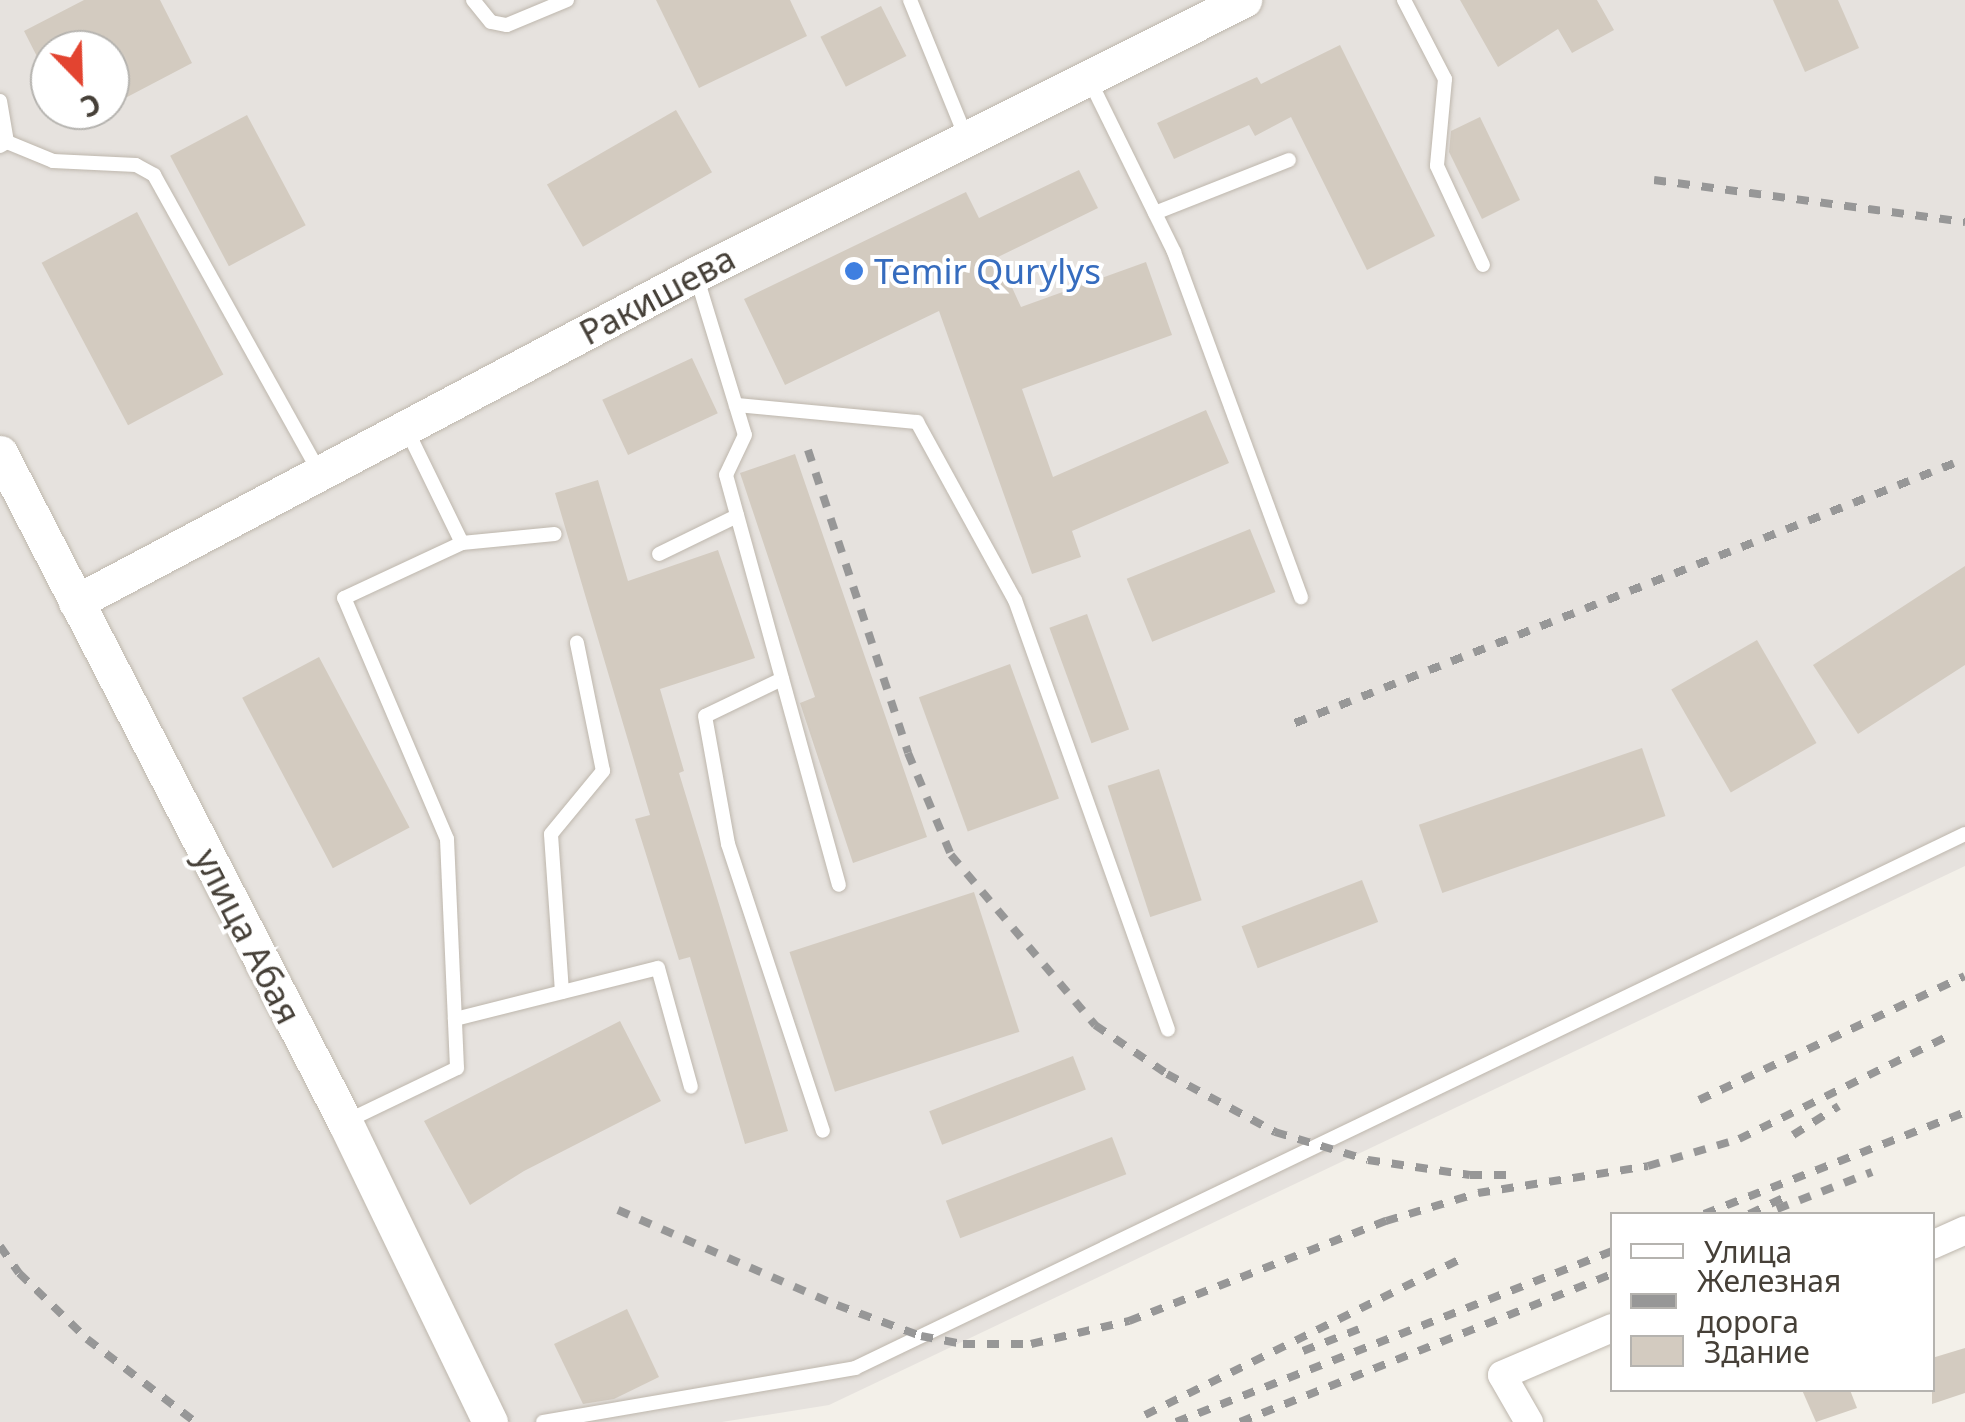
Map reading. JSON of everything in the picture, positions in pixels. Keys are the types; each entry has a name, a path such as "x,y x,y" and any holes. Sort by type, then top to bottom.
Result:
{"street":[{"name":"Ракишева","path":"76,602 696,274 1244,0"},
{"name":"улица Абая","path":"0,453 345,1122 490,1422"},
{"path":"1935,1244 1965,1230"},
{"path":"1529,1422 1502,1376 1610,1329"}],"lane":[{"path":"473,0 491,22 507,25 567,0"},
{"path":"910,0 966,138"},
{"path":"1404,0 1445,80 1437,166 1483,265"},
{"path":"1088,77 1156,213 1301,597"},
{"path":"0,102 4,144 52,161 136,165 154,175 320,472"},
{"path":"1156,213 1288,160"},
{"path":"696,274 745,435 726,475 838,885"},
{"path":"736,405 917,422 1016,600 1168,1030"},
{"path":"406,427 462,543"},
{"path":"659,554 737,516"},
{"path":"345,1122 458,1068 448,839 344,598 462,543 555,534"},
{"path":"562,992 551,834 603,771 577,642"},
{"path":"782,679 706,716 728,844 823,1131"},
{"path":"543,1422 856,1368 1965,834"},
{"path":"455,1019 658,968 691,1087"}],"shaded area":[{"path":"0,0 1965,0 1965,866 829,1405 722,1422 0,1422"}],"building":[{"path":"84,0 160,0 192,63 130,96 130,30 30,30 30,43 24,31"},
{"path":"656,0 790,0 807,36 699,88"},
{"path":"1460,0 1597,0 1614,30 1572,53 1558,29 1498,67"},
{"path":"1773,0 1838,0 1859,48 1805,72"},
{"path":"881,6 906,56 846,87 820,37"},
{"path":"1340,45 1435,236 1367,270 1291,117 1255,136 1249,125 1174,159 1157,123 1257,77 1261,84"},
{"path":"676,110 712,172 583,247 547,184"},
{"path":"247,115 306,225 229,266 170,156"},
{"path":"1480,117 1520,200 1482,219 1449,152 1451,131"},
{"path":"1079,170 1098,208 998,257 1021,307 1146,262 1172,335 1022,389 1053,477 1206,410 1229,463 1072,531 1081,557 1032,574 939,311 785,385 744,299 966,192 979,218"},
{"path":"137,212 223,374 128,425 42,263"},
{"path":"692,358 718,413 628,455 602,400"},
{"path":"795,454 927,837 853,863 800,703 815,697 740,473"},
{"path":"598,480 628,581 718,550 755,658 660,689 684,771 679,773 788,1131 745,1144 690,957 679,960 635,819 650,815 555,493"},
{"path":"1250,529 1275,592 1152,642 1127,579"},
{"path":"1965,566 1965,665 1858,734 1813,665"},
{"path":"1087,614 1129,730 1091,743 1049,628"},
{"path":"1757,640 1816,743 1731,793 1671,690"},
{"path":"319,657 410,827 333,868 242,698"},
{"path":"1010,664 1059,798 968,832 919,697"},
{"path":"1642,748 1665,816 1442,893 1419,825"},
{"path":"1159,769 1202,900 1150,917 1108,786"},
{"path":"1362,880 1378,922 1258,968 1242,926"},
{"path":"974,892 1019,1032 835,1092 789,952"},
{"path":"620,1021 661,1101 524,1171 470,1205 424,1121"},
{"path":"1073,1056 1086,1090 942,1145 929,1111"},
{"path":"1112,1137 1126,1174 960,1238 946,1201"},
{"path":"627,1309 659,1377 614,1399 583,1404 554,1344"},
{"path":"1965,1348 1965,1393 1932,1404 1935,1392 1935,1357"},
{"path":"1803,1392 1851,1392 1857,1408 1816,1422"}],"railway":[{"path":"1654,180 1965,222"},
{"path":"808,450 908,753 951,855 1095,1025 1167,1074 1275,1132 1368,1160 1470,1175 1517,1175"},
{"path":"1295,723 1965,459"},
{"path":"1699,1100 1965,976"},
{"path":"618,1210 837,1305 921,1336 963,1344 1031,1344 1129,1321 1386,1221 1478,1193 1648,1166 1739,1139 1946,1037"},
{"path":"1793,1135 1839,1106"},
{"path":"1709,1212 1965,1112"},
{"path":"1777,1209 1872,1172"},
{"path":"1753,1212 1787,1196"},
{"path":"0,1246 19,1273 87,1339 195,1422"},
{"path":"1176,1422 1610,1252"},
{"path":"1145,1415 1462,1258"},
{"path":"1240,1422 1610,1275"},
{"path":"1303,1351 1359,1329"}],"place":[{"name":"Temir Qurylys","path":"854,271"}]}
